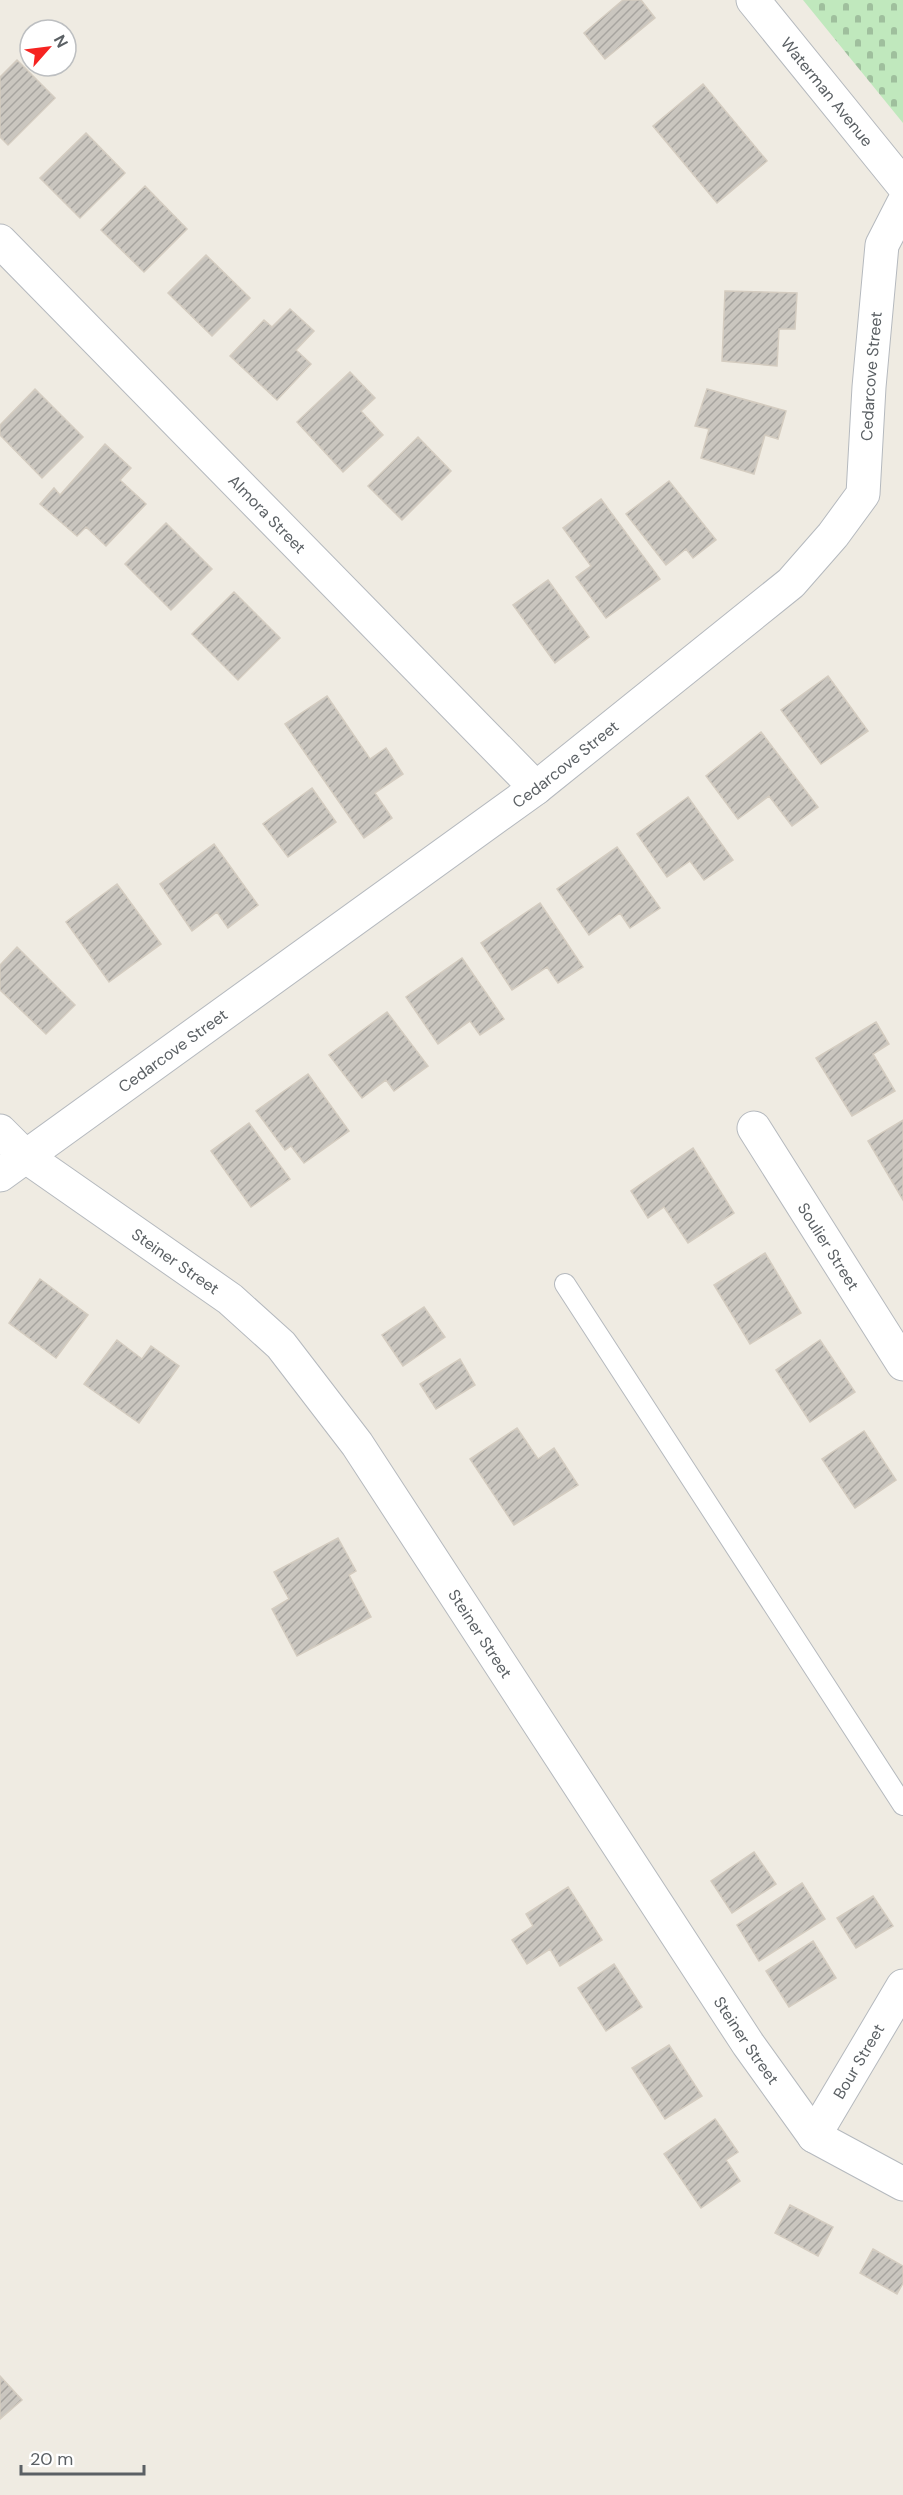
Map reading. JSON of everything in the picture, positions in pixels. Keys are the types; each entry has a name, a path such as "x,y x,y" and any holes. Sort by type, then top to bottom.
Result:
{"street":[{"name":"Waterman Avenue","path":"753,0 903,185"},
{"name":"Cedarcove Street","path":"13,1166 536,788 791,583 833,535 863,494 868,387 882,245 903,204"},
{"name":"Almora Street","path":"0,241 536,788"},
{"name":"Soulier Street","path":"754,1128 903,1364"},
{"name":"Steiner Street","path":"0,1131 13,1166 230,1299 281,1344 357,1444 748,2044 814,2136 903,2184"},
{"name":"Bour Street","path":"814,2136 903,1986"}],"lane":[{"path":"565,1284 903,1805"}],"green space":[{"path":"803,0 903,0 903,123"}],"building":[{"path":"623,0 641,0 655,18 605,59 584,33"},
{"path":"17,60 18,78 35,78 55,98 8,145 0,137 0,77"},
{"path":"703,84 767,161 717,203 653,126"},
{"path":"86,133 125,173 80,218 40,178"},
{"path":"145,186 187,229 144,272 101,230"},
{"path":"206,255 250,298 212,336 168,293"},
{"path":"725,291 797,293 795,329 779,329 777,366 722,361"},
{"path":"290,309 314,331 296,350 311,364 277,400 230,356 264,320 272,327"},
{"path":"350,372 375,398 361,411 383,435 343,472 297,422"},
{"path":"35,389 83,437 42,478 0,435 0,425"},
{"path":"707,389 786,411 778,439 765,435 754,474 701,458 709,429 695,426"},
{"path":"418,437 451,471 402,520 368,486"},
{"path":"105,444 131,468 120,480 146,504 106,546 86,527 77,536 40,504 54,488 60,495"},
{"path":"669,481 716,540 693,558 686,549 666,565 626,514"},
{"path":"601,499 660,579 606,618 576,577 591,566 563,528"},
{"path":"166,523 212,569 171,610 125,564"},
{"path":"548,580 589,637 555,663 513,605"},
{"path":"234,592 280,638 238,680 192,634"},
{"path":"828,676 868,731 821,764 781,710"},
{"path":"327,696 370,759 386,748 403,774 375,793 392,818 364,838 285,724"},
{"path":"761,732 818,807 792,826 769,796 738,819 706,776"},
{"path":"312,788 336,822 288,857 263,824"},
{"path":"688,797 733,860 704,880 690,861 667,877 637,834"},
{"path":"214,844 258,905 228,928 217,912 192,931 160,884"},
{"path":"617,847 660,908 630,928 620,913 589,935 557,889"},
{"path":"117,884 161,944 109,982 66,922"},
{"path":"540,903 583,967 558,983 547,967 512,990 481,943"},
{"path":"17,947 75,1005 46,1034 0,990 0,965"},
{"path":"462,958 504,1019 480,1035 470,1021 438,1044 406,997"},
{"path":"387,1012 428,1066 394,1091 386,1080 362,1098 329,1055"},
{"path":"876,1022 889,1044 873,1054 895,1091 852,1116 816,1058"},
{"path":"308,1074 349,1131 304,1163 291,1146 285,1150 256,1111"},
{"path":"903,1120 903,1200 868,1141"},
{"path":"249,1123 290,1179 251,1207 211,1151"},
{"path":"693,1148 734,1213 688,1243 664,1207 648,1218 631,1191"},
{"path":"765,1253 801,1313 750,1344 714,1285"},
{"path":"40,1279 88,1315 56,1358 9,1323"},
{"path":"424,1307 445,1337 403,1366 382,1335"},
{"path":"117,1340 142,1359 151,1346 179,1366 139,1423 84,1384"},
{"path":"820,1340 855,1392 810,1422 776,1370"},
{"path":"460,1359 475,1385 436,1409 420,1384"},
{"path":"517,1428 538,1459 554,1448 578,1485 514,1525 470,1459"},
{"path":"864,1431 896,1480 855,1508 822,1459"},
{"path":"338,1538 356,1571 349,1575 371,1617 297,1656 272,1609 289,1599 274,1572"},
{"path":"754,1852 776,1884 732,1913 711,1881"},
{"path":"802,1883 825,1919 759,1961 737,1925"},
{"path":"568,1887 602,1940 560,1966 550,1949 527,1964 512,1940 533,1926 526,1914"},
{"path":"873,1896 893,1926 856,1948 837,1918"},
{"path":"813,1941 836,1978 789,2007 766,1971"},
{"path":"614,1964 642,2007 606,2031 578,1988"},
{"path":"669,2045 702,2096 665,2119 632,2068"},
{"path":"715,2119 738,2152 726,2160 740,2181 701,2208 664,2154"},
{"path":"790,2205 833,2227 818,2256 775,2233"},
{"path":"873,2249 903,2266 903,2283 897,2294 860,2273"},
{"path":"0,2376 22,2400 0,2419"}]}
